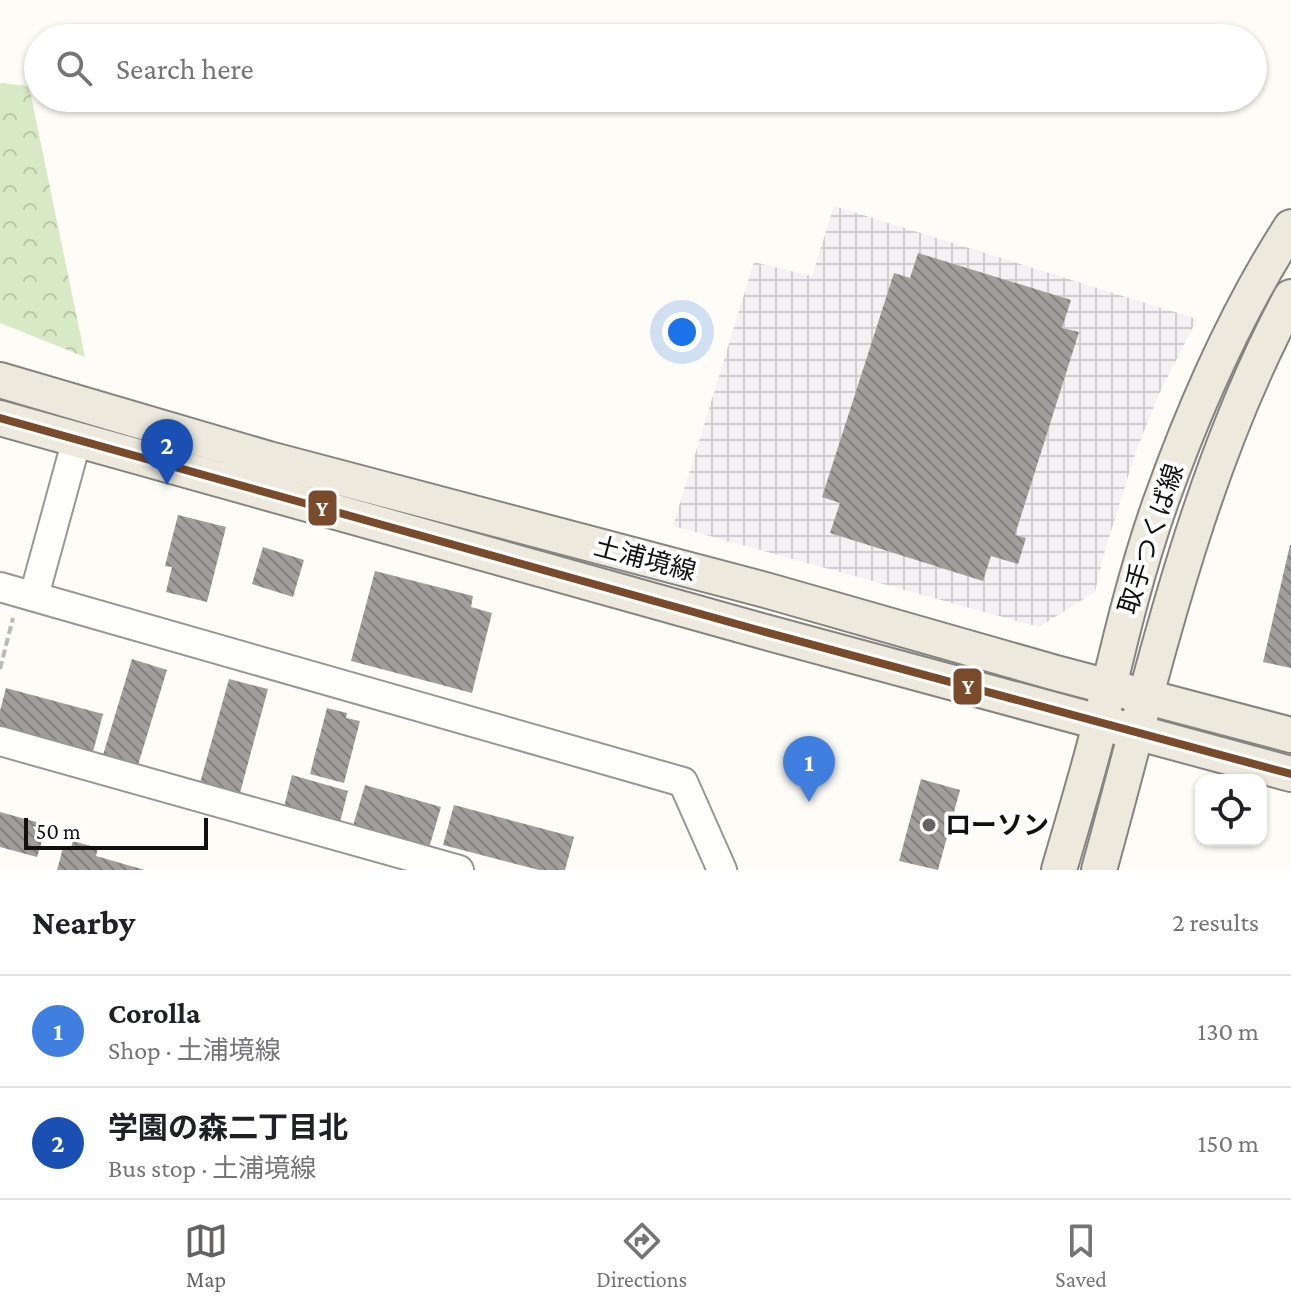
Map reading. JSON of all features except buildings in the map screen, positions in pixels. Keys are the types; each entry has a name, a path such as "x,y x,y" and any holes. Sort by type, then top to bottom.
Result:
{"main road":[{"name":"取手つくば線","path":"1059,870 1100,723 1121,632 1160,503 1189,427 1237,318 1291,227"},
{"name":"取手つくば線","path":"1099,870 1175,592 1212,477 1227,437 1288,310"},
{"name":"土浦境線","path":"0,380 269,459 769,591 1108,688 1291,735"},
{"name":"土浦境線","path":"0,418 773,634 1291,774"}],"street":[{"path":"77,439 18,592 683,782 722,870"},
{"path":"0,741 459,870"}],"path":[{"path":"0,669 18,592"}],"shaded area":[{"path":"834,206 1197,319 1158,396 1135,454 1095,592 1039,627 673,526 754,262 812,276"}],"green space":[{"path":"0,83 24,85 24,112 34,112 85,357 0,323"}],"transit line":[{"name":"Y","path":"0,418 758,630 1291,774"}],"place":[{"name":"学園の森二丁目北","path":"167,485"},
{"name":"Corolla","path":"809,802"},
{"name":"ローソン","path":"929,825"}]}
